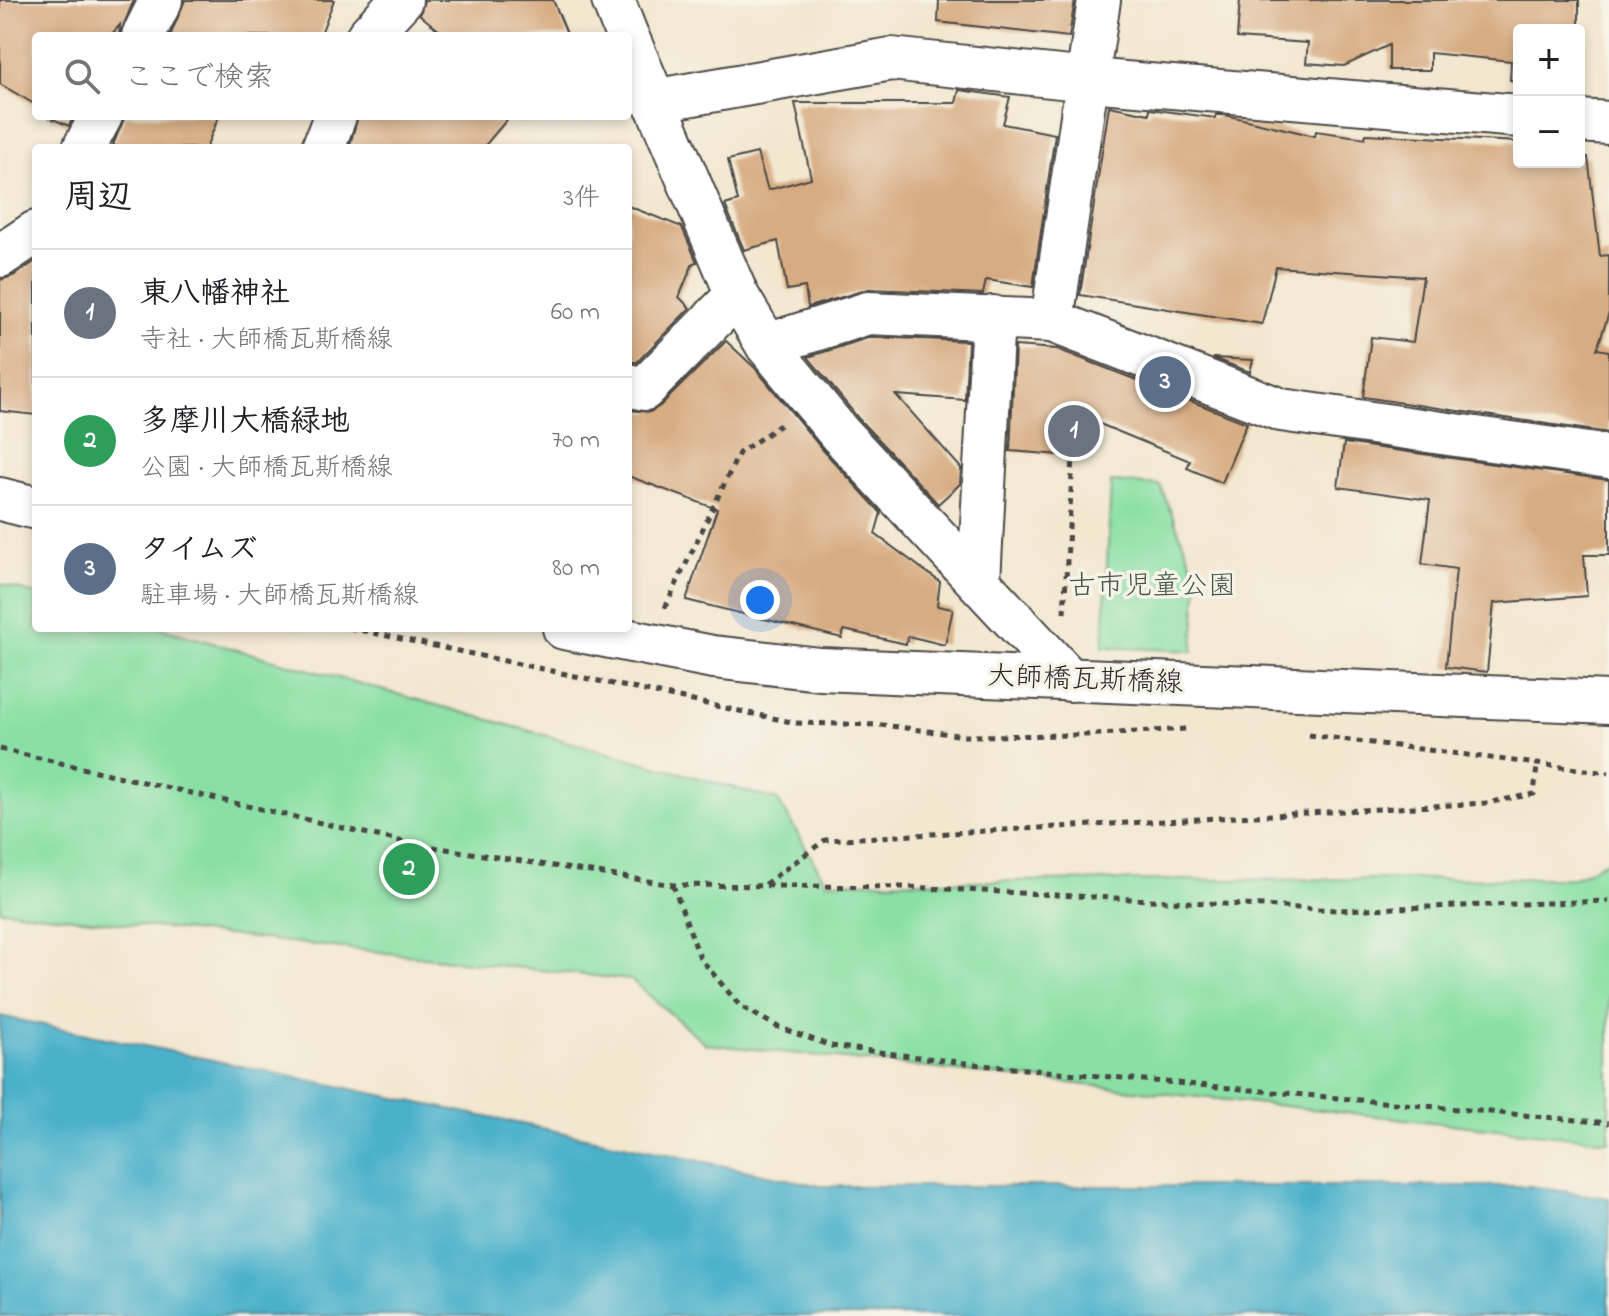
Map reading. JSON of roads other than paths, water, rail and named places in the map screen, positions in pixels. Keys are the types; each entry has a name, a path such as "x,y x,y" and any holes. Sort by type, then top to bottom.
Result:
{"street":[{"path":"145,32 161,0"},
{"path":"372,32 401,0"},
{"path":"613,0 626,32"},
{"path":"1052,321 1099,0"},
{"path":"632,47 737,295 767,345 813,402 1070,680"},
{"path":"653,101 891,59 1089,80 1513,115"},
{"path":"86,144 99,120"},
{"path":"324,144 334,120"},
{"path":"1585,121 1609,123"},
{"path":"0,256 32,235"},
{"path":"632,386 644,389 737,295"},
{"path":"767,345 868,313 1052,321 1281,410 1609,457"},
{"path":"979,581 993,317"},
{"path":"0,499 32,507"},
{"name":"大師橋瓦斯橋線","path":"585,632 713,657 820,669 1609,702"}],"water":[{"path":"0,1016 821,1186 1529,1186 1609,1198 1609,1316 0,1316"}],"place":[{"name":"タイムズ","path":"1165,382"},
{"name":"東八幡神社","path":"1074,431"},
{"name":"多摩川大橋緑地","path":"409,869"}],"park label":[{"name":"古市児童公園","path":"1152,587"}]}
